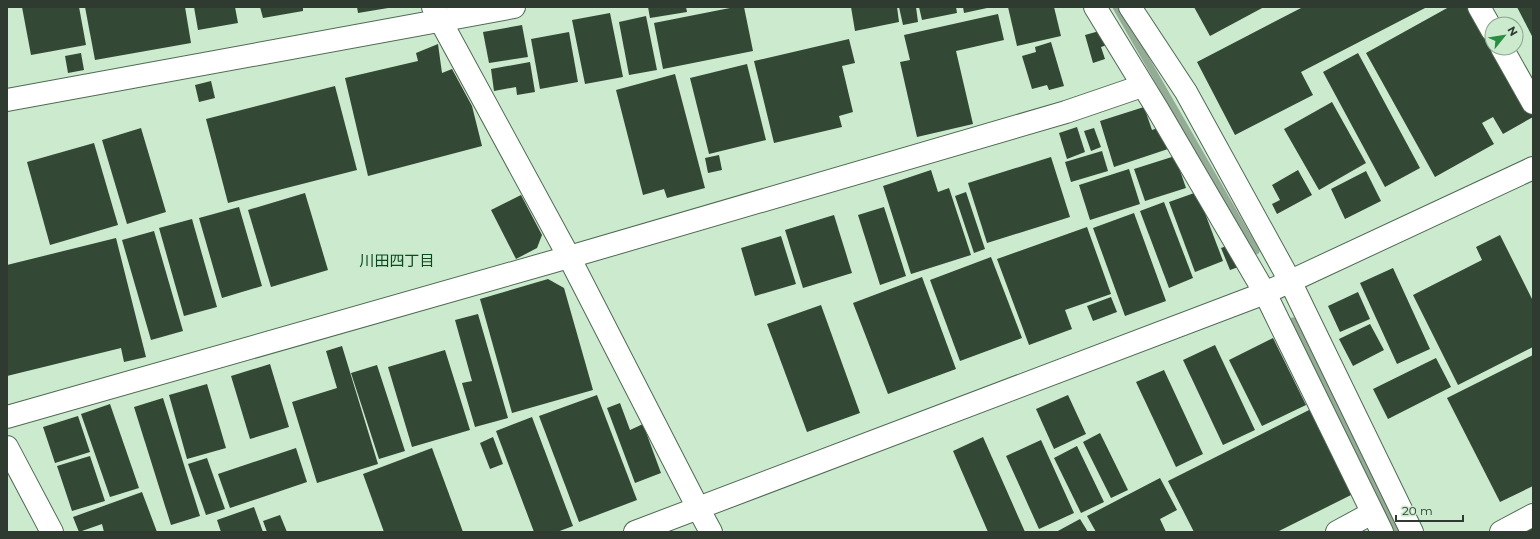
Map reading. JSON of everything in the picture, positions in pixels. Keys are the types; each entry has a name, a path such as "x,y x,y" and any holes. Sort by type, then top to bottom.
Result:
{"street":[{"path":"7,100 438,14 514,7"},
{"path":"1095,7 1158,110 1265,293 1382,532"},
{"path":"1130,7 1186,92 1290,281 1412,532"},
{"path":"1479,7 1484,16"},
{"path":"438,14 569,257 711,532"},
{"path":"1507,56 1533,103"},
{"path":"7,417 569,257 1066,112 1142,86"},
{"path":"635,532 1265,293 1533,168"},
{"path":"7,447 52,532"},
{"path":"1337,532 1372,513"},
{"path":"1501,532 1533,515"}],"building":[{"path":"22,7 79,7 86,45 31,55"},
{"path":"85,7 185,7 191,43 95,60"},
{"path":"194,7 235,7 238,23 198,30"},
{"path":"260,7 303,7 303,11 263,18"},
{"path":"357,7 388,7 388,8 358,13"},
{"path":"648,7 686,7 687,12 650,18"},
{"path":"735,7 744,7 753,51 663,69 654,23"},
{"path":"851,7 897,7 899,22 855,31"},
{"path":"899,7 916,7 918,22 903,25"},
{"path":"919,7 956,7 957,13 922,20"},
{"path":"963,7 987,7 987,8 964,13"},
{"path":"1008,7 1054,7 1061,36 1017,46"},
{"path":"1194,7 1264,7 1210,36"},
{"path":"1303,7 1427,7 1301,72 1313,95 1235,135 1197,62"},
{"path":"1449,7 1474,7 1484,25 1484,56 1497,56 1533,113 1533,117 1503,134 1493,117 1482,123 1494,144 1435,177 1366,53"},
{"path":"1517,7 1533,7 1533,38 1524,21 1524,16 1522,16"},
{"path":"610,13 623,77 585,84 572,20"},
{"path":"998,14 1004,40 956,51 973,124 917,137 900,62 910,60 904,35"},
{"path":"646,16 657,70 629,75 619,22"},
{"path":"522,25 528,57 489,63 483,32"},
{"path":"1103,30 1107,45 1101,47 1105,59 1093,63 1085,35"},
{"path":"569,32 578,82 540,89 531,39"},
{"path":"849,39 855,63 842,66 853,112 839,116 842,127 774,143 754,61"},
{"path":"1051,42 1064,86 1049,90 1047,85 1032,89 1022,56 1036,52 1035,47"},
{"path":"438,44 442,73 452,69 472,106 482,146 368,176 345,78 418,61 416,53"},
{"path":"81,53 84,70 68,73 65,56"},
{"path":"1358,53 1420,168 1385,187 1323,72"},
{"path":"530,62 535,92 517,95 516,87 494,91 491,69"},
{"path":"747,64 766,140 709,154 690,78"},
{"path":"675,74 705,188 667,198 664,189 643,195 616,90"},
{"path":"211,81 215,98 199,102 195,85"},
{"path":"335,86 357,170 228,203 206,119"},
{"path":"1332,102 1366,163 1319,190 1284,129"},
{"path":"1144,107 1152,130 1163,126 1171,148 1114,167 1100,121"},
{"path":"1077,127 1085,152 1067,159 1059,133"},
{"path":"141,128 166,212 127,224 102,140"},
{"path":"1094,128 1101,147 1091,151 1084,131"},
{"path":"94,143 118,225 50,245 27,162"},
{"path":"1102,151 1108,171 1071,182 1065,162"},
{"path":"719,155 722,170 708,173 705,158"},
{"path":"1175,156 1186,188 1145,201 1134,169"},
{"path":"1051,157 1070,217 987,243 968,183"},
{"path":"1129,169 1140,204 1090,220 1079,185"},
{"path":"931,170 938,192 949,188 971,255 911,274 883,186"},
{"path":"1298,170 1312,195 1277,214 1272,204 1280,200 1272,185"},
{"path":"1366,171 1381,201 1345,219 1331,189"},
{"path":"966,192 985,249 974,253 955,196"},
{"path":"1197,192 1223,261 1195,272 1169,202"},
{"path":"305,193 328,270 271,287 248,210"},
{"path":"521,195 542,235 537,248 516,259 491,210"},
{"path":"1164,202 1193,278 1169,288 1140,211"},
{"path":"239,207 262,286 222,298 199,218"},
{"path":"884,207 906,276 880,285 858,215"},
{"path":"1134,213 1166,301 1125,316 1093,228"},
{"path":"834,215 852,273 803,288 785,230"},
{"path":"192,219 217,307 184,316 159,228"},
{"path":"1087,227 1111,294 1065,310 1072,329 1029,345 997,259"},
{"path":"154,231 183,331 151,340 122,240"},
{"path":"1500,235 1533,301 1533,347 1458,385 1413,295 1482,260 1476,247"},
{"path":"781,236 796,284 755,296 741,248"},
{"path":"116,238 146,357 124,362 121,348 7,376 7,265"},
{"path":"1232,244 1241,266 1230,270 1221,248"},
{"path":"991,257 1022,338 960,361 930,280"},
{"path":"1393,268 1430,349 1397,364 1360,283"},
{"path":"922,277 956,369 888,394 853,303"},
{"path":"548,279 564,288 593,390 512,413 480,299"},
{"path":"1358,292 1370,319 1340,332 1328,306"},
{"path":"1111,297 1117,312 1093,321 1087,306"},
{"path":"821,305 860,413 807,432 767,324"},
{"path":"478,314 508,418 475,427 462,383 472,381 455,320"},
{"path":"1370,324 1384,350 1353,366 1339,339"},
{"path":"1273,338 1306,405 1262,426 1229,360"},
{"path":"1215,345 1255,430 1223,445 1183,360"},
{"path":"342,346 378,464 317,483 292,402 337,388 326,351"},
{"path":"445,350 470,430 412,447 388,367"},
{"path":"1533,355 1533,486 1500,502 1447,398"},
{"path":"1436,358 1451,387 1388,419 1373,389"},
{"path":"270,364 289,427 250,439 231,376"},
{"path":"377,365 405,451 379,459 351,373"},
{"path":"1164,370 1203,454 1176,467 1136,382"},
{"path":"207,384 226,448 187,459 169,395"},
{"path":"597,395 637,500 579,522 539,416"},
{"path":"1068,395 1086,434 1054,449 1036,409"},
{"path":"163,398 200,516 171,525 134,407"},
{"path":"620,403 630,430 643,424 661,473 635,483 607,408"},
{"path":"110,404 139,488 110,497 81,414"},
{"path":"1311,409 1353,494 1277,532 1194,532 1168,481"},
{"path":"78,416 90,452 55,463 43,427"},
{"path":"532,417 573,526 557,532 534,532 496,431"},
{"path":"1100,433 1128,490 1111,498 1083,442"},
{"path":"493,437 503,464 490,469 480,443"},
{"path":"983,437 1025,532 988,532 953,451"},
{"path":"1041,440 1074,513 1039,529 1006,456"},
{"path":"1077,446 1104,502 1081,513 1054,458"},
{"path":"296,448 307,482 230,508 218,474"},
{"path":"432,448 463,532 384,532 363,474"},
{"path":"90,456 105,501 72,511 57,466"},
{"path":"207,458 225,509 206,515 188,464"},
{"path":"1160,478 1177,510 1160,519 1166,532 1096,532 1087,516"},
{"path":"142,492 157,532 104,532 102,524 79,532 73,517"},
{"path":"254,507 263,532 221,532 217,520"},
{"path":"280,515 287,532 267,532 263,521"},
{"path":"1080,519 1088,532 1056,532"},
{"path":"1533,526 1533,532 1525,531"}],"waterway":[{"path":"1116,7 1256,251"},
{"path":"1293,321 1397,532"}],"district":[{"name":"川田四丁目","path":"397,261"}]}
